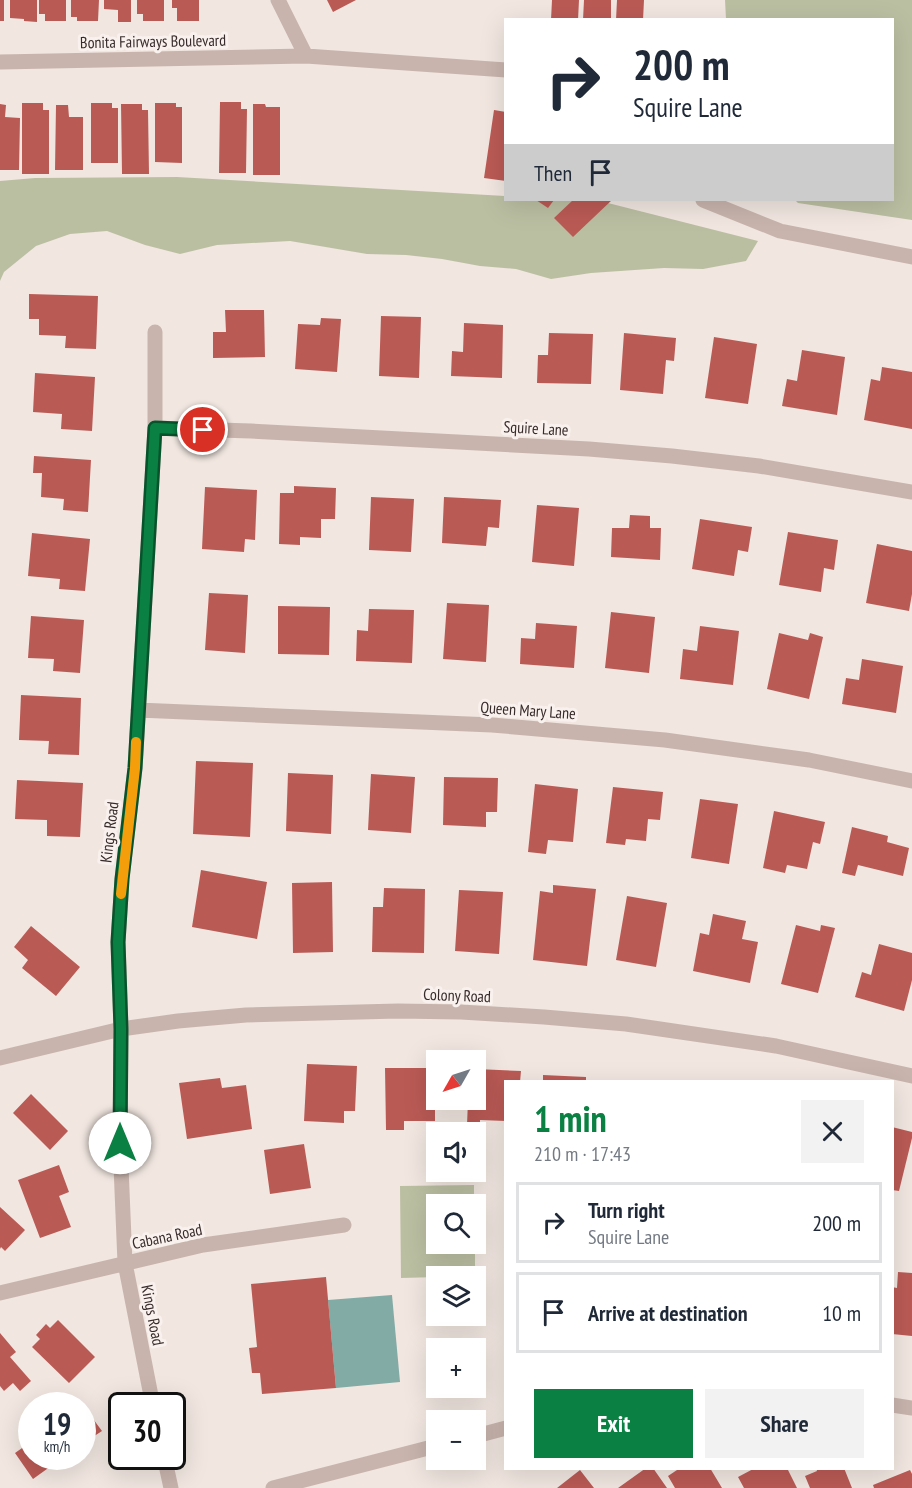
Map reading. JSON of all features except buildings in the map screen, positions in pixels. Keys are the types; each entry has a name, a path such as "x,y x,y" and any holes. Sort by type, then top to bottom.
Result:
{"street":[{"path":"278,0 306,56"},
{"name":"Bonita Fairways Boulevard","path":"0,62 306,56 504,70"},
{"path":"705,201 780,231 912,257"},
{"name":"Kings Road","path":"150,1392 125,1263 120,1143 121,1029 118,942 122,879 135,768 155,428 155,332"},
{"name":"Squire Lane","path":"155,428 589,448 759,466 912,492"},
{"name":"Queen Mary Lane","path":"138,710 492,725 665,740 809,760 912,781"},
{"name":"Colony Road","path":"0,1058 121,1029 178,1022 257,1015 398,1011 461,1012 626,1024 765,1044 912,1076"},
{"name":"Cabana Road","path":"0,1293 202,1245 344,1225"},
{"path":"894,1405 912,1408"},
{"path":"486,1433 504,1429"},
{"path":"273,1488 426,1449"},
{"path":"167,1470 171,1488"}],"green space":[{"path":"725,0 912,0 912,220 796,201 894,201 894,18 726,18"},
{"path":"177,177 504,196 504,201 604,202 758,241 746,261 703,269 664,268 591,273 551,279 516,269 406,255 367,254 290,241 217,245 180,254 145,245 107,231 70,234 36,246 4,272 0,281 0,181 35,178"},
{"path":"474,1185 474,1194 426,1194 426,1254 475,1254 475,1266 426,1266 426,1277 401,1278 400,1186"}],"water":[{"path":"392,1295 400,1382 336,1388 328,1300"}],"slow traffic":[{"path":"121,894 136,742"}],"route":[{"path":"120,1143 121,1029 118,942 122,879 135,768 155,428 203,430"}]}
